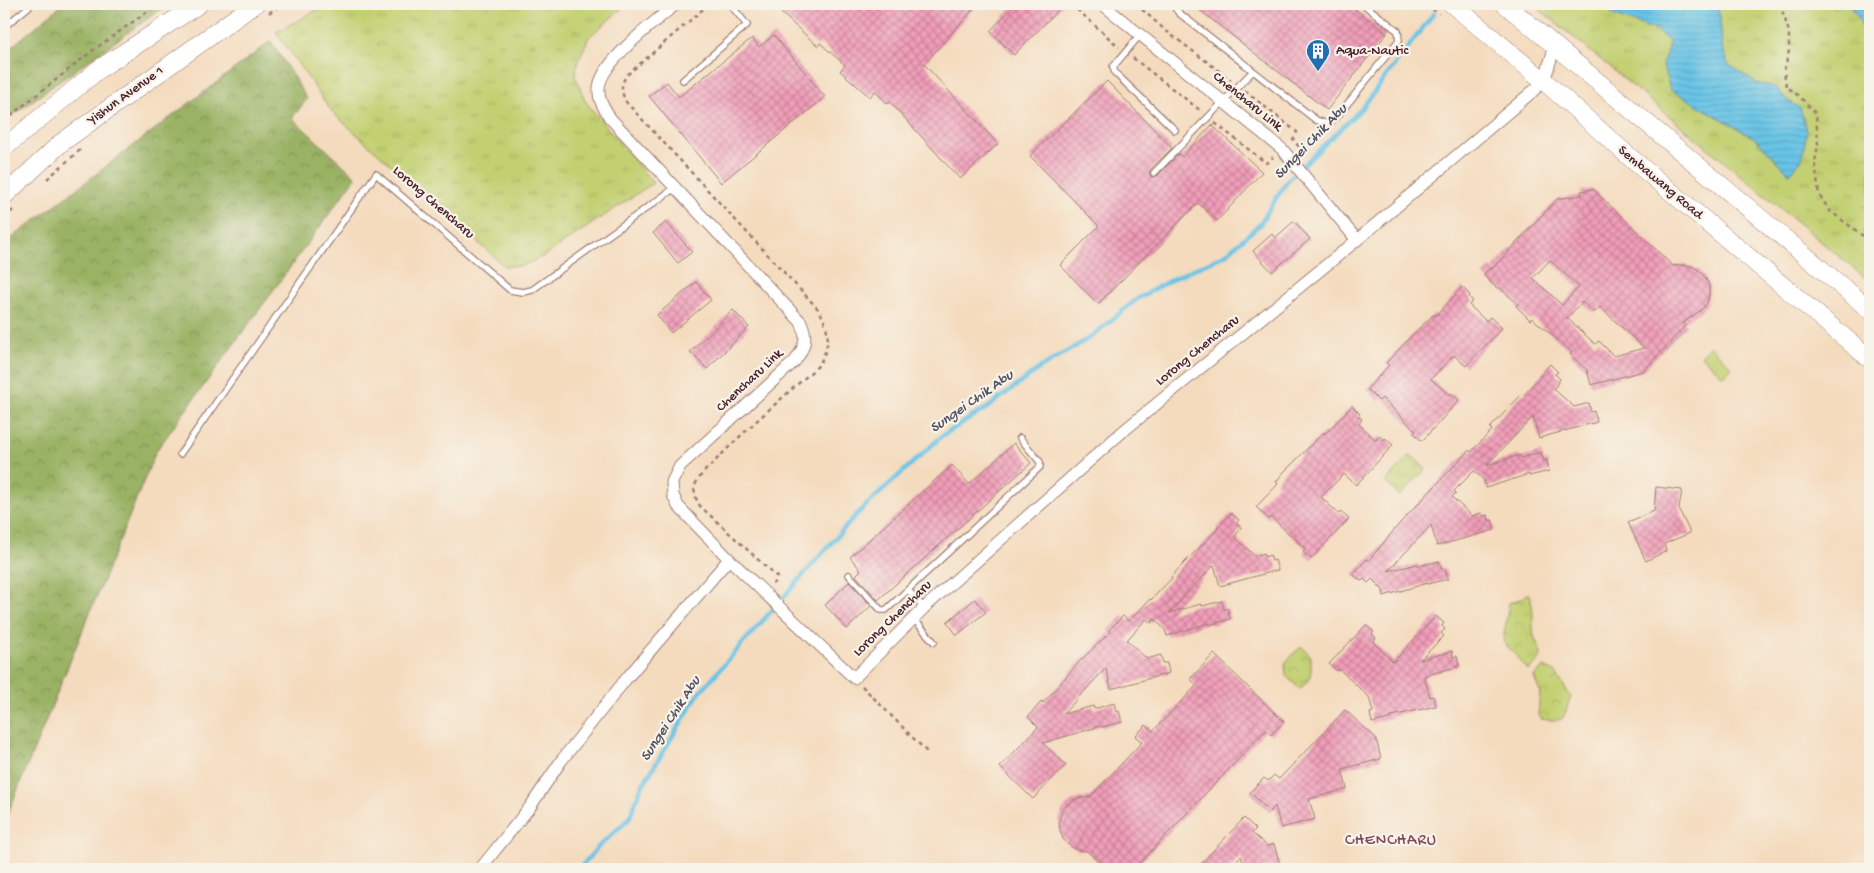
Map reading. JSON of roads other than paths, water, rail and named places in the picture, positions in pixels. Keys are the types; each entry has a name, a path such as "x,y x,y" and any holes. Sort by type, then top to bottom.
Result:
{"main road":[{"path":"4,148 99,69 199,4"},
{"name":"Sembawang Road","path":"1452,4 1544,81 1632,160 1870,359"},
{"path":"1505,4 1870,310"},
{"name":"Yishun Avenue 1","path":"4,196 61,143 260,9"}],"street":[{"name":"Chencharu Link","path":"676,4 611,62 601,76 598,89 600,101 610,118 801,322 805,331 806,341 795,361 680,466 672,482 673,495 678,506 729,559 854,678"},
{"name":"Chencharu Link","path":"1102,4 1285,152 1358,240"},
{"path":"1544,81 1554,46"},
{"name":"Lorong Chencharu","path":"854,678 913,618 1121,433 1358,240 1544,81"},
{"path":"480,869 530,807 561,761 626,679 729,559"}],"lane":[{"path":"4,27 32,4"},
{"path":"683,80 747,25 730,4"},
{"path":"1176,4 1175,8 1179,13 1316,120 1327,124 1332,122 1400,40 1398,31 1363,4"},
{"path":"1140,35 1113,67 1116,73 1175,130"},
{"path":"1154,173 1252,71"},
{"name":"Lorong Chencharu","path":"180,454 376,174 510,290 523,292 532,290 676,187"},
{"path":"849,574 884,612 1040,467 1040,462 1020,438"},
{"path":"908,590 924,608"},
{"path":"913,618 934,642"}],"water":[{"path":"1602,4 1716,4 1720,16 1722,46 1728,64 1756,83 1776,87 1786,99 1800,108 1807,130 1802,159 1790,174 1756,139 1670,89 1662,64 1670,42 1656,30 1615,16"},
{"path":"1848,4 1870,4 1870,69 1860,20"}],"waterway":[{"name":"Sungei Chik Abu","path":"579,869 600,845 629,819 641,788 699,693 857,514 943,435 987,408 1040,368 1091,337 1137,299 1176,277 1225,255 1259,225 1288,180 1362,108 1434,13"}],"place":[{"name":"Aqua-Nautic","path":"1318,72"}],"district":[{"name":"CHENCHARU","path":"1391,841"}]}
